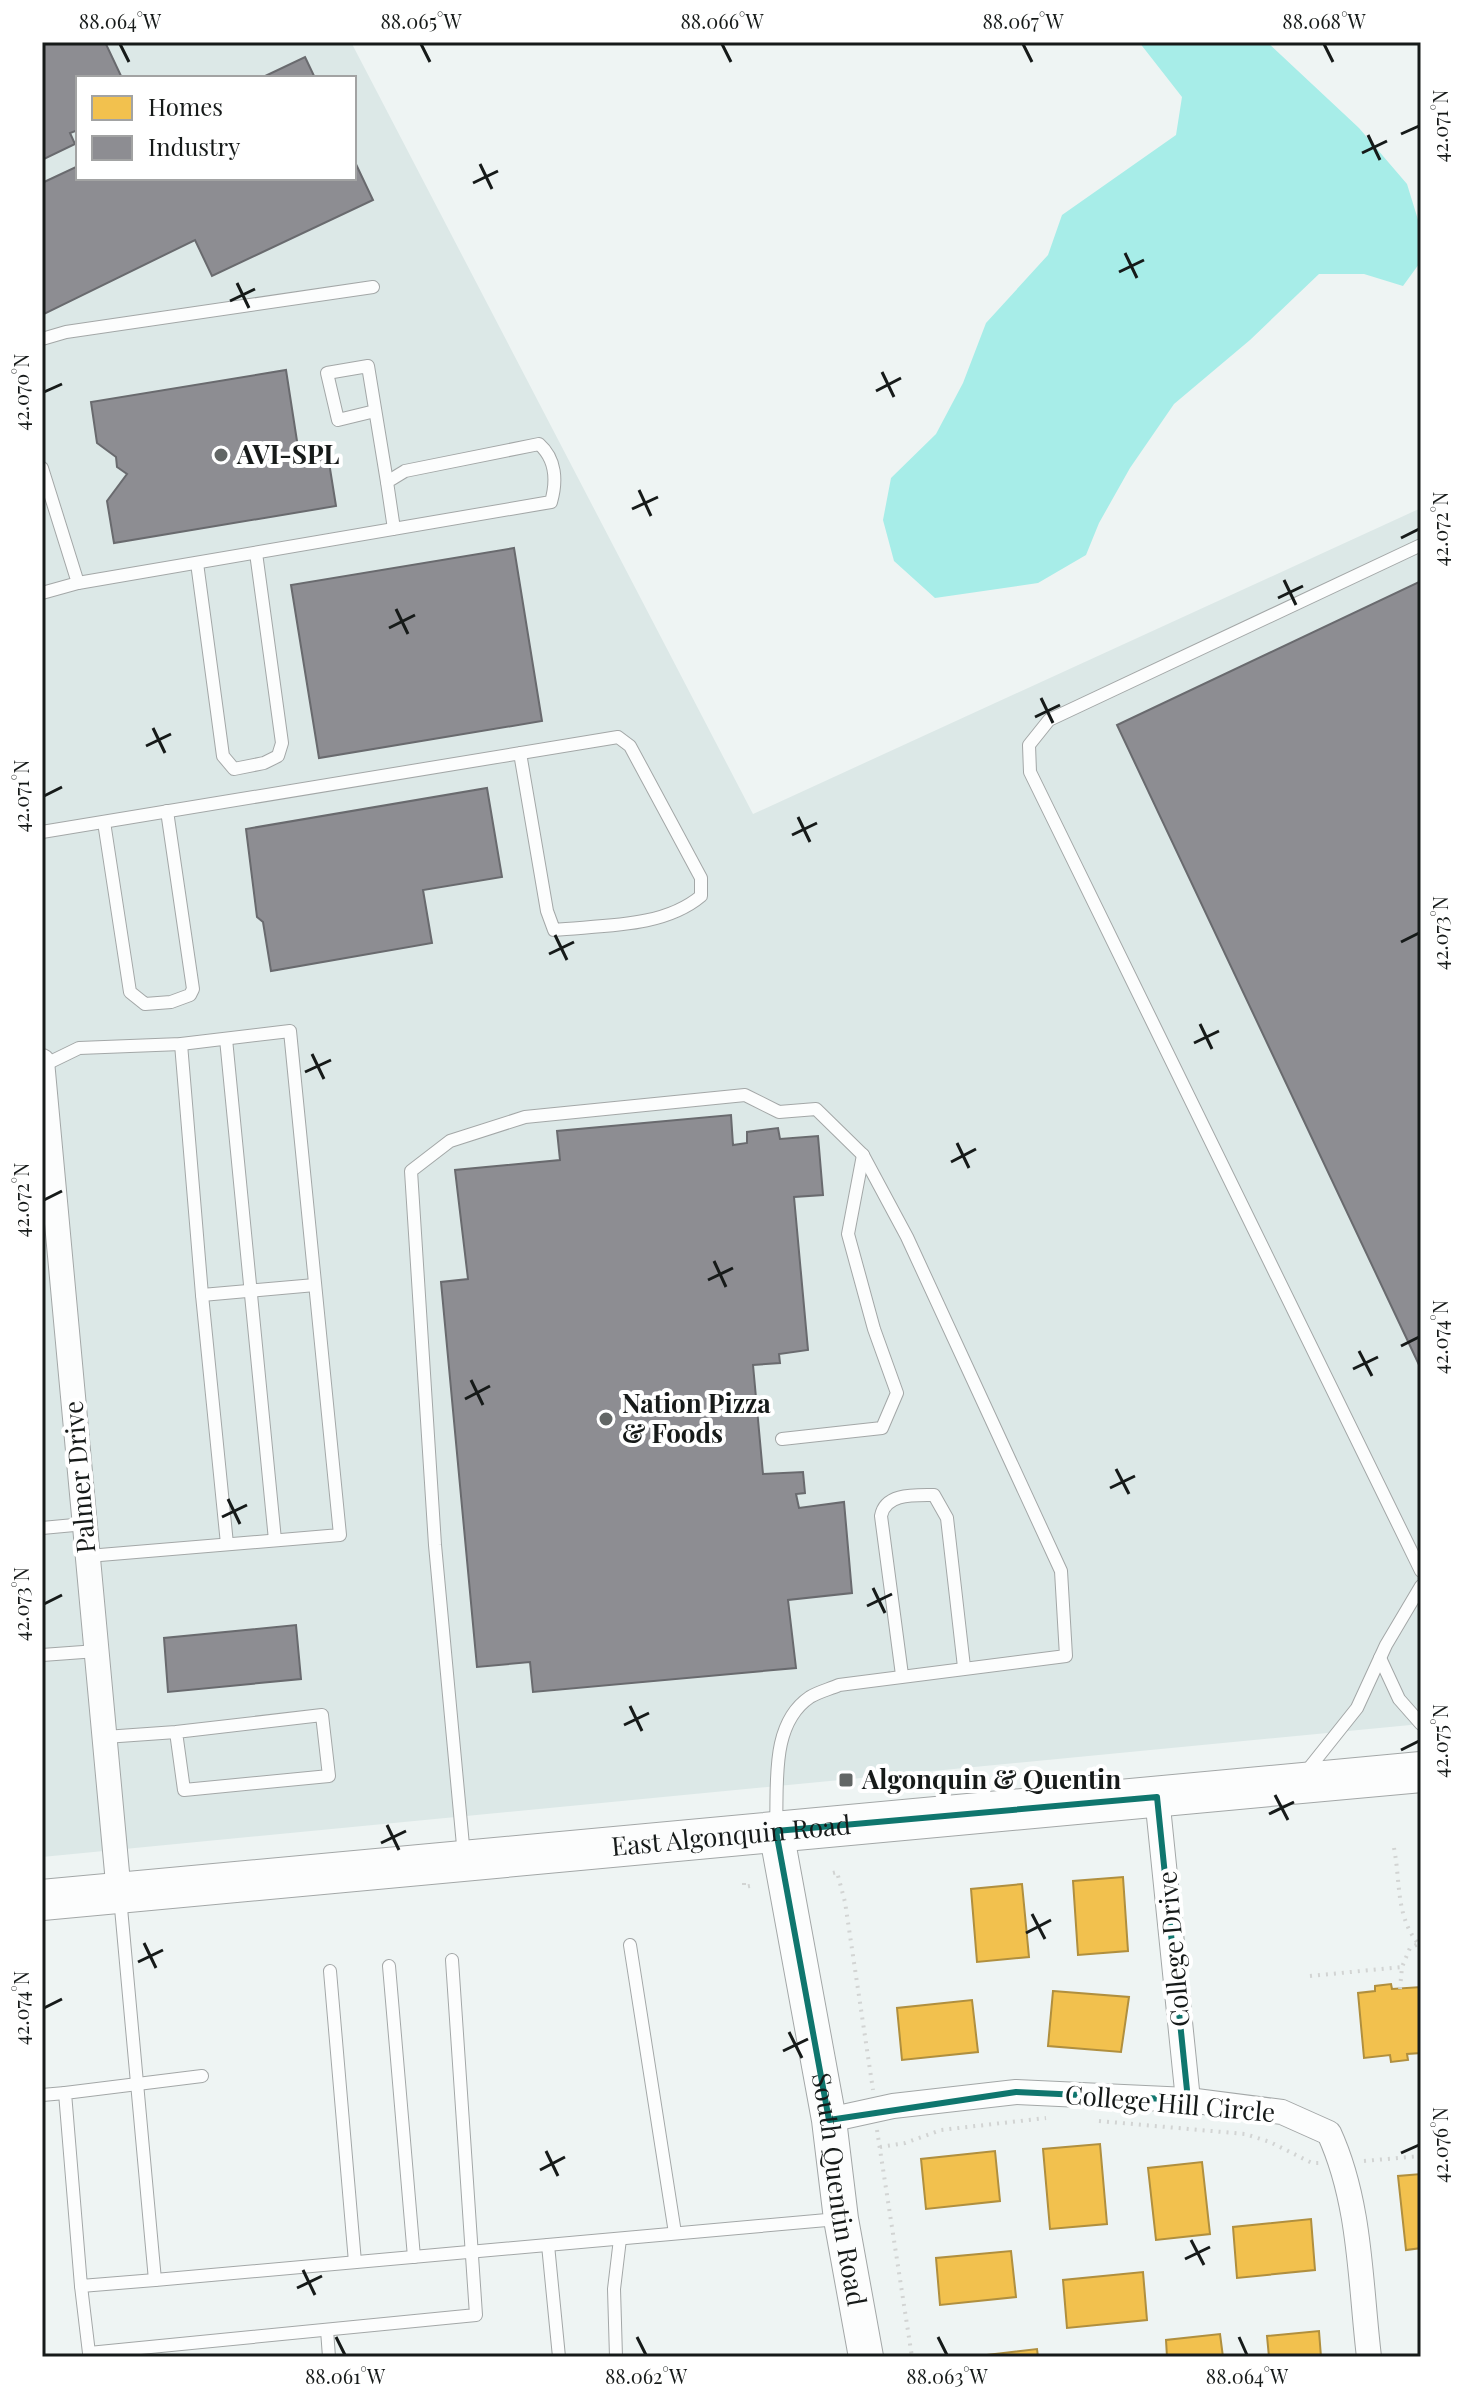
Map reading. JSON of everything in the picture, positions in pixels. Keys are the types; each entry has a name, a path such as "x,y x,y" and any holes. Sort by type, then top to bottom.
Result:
{"main road":[{"name":"East Algonquin Road","path":"42,1900 1421,1772"},
{"name":"South Quentin Road","path":"776,1831 829,2120 841,2219 866,2357"}],"street":[{"name":"Palmer Drive","path":"42,1064 45,1130 119,1894"},
{"name":"College Drive","path":"1157,1797 1188,2100"},
{"name":"College Hill Circle","path":"829,2120 1016,2092 1188,2100 1282,2112 1329,2133 1342,2162 1353,2204 1369,2357"}],"lane":[{"path":"42,339 66,332 373,287"},
{"path":"375,411 338,420 327,373 368,366 394,529"},
{"path":"42,593 78,583 551,502 556,484 550,453 539,444 405,471 387,482"},
{"path":"42,468 78,583"},
{"path":"1421,545 1049,720 1029,745 1030,772 1421,1571"},
{"path":"197,563 223,756 234,769 278,756 282,743 256,553"},
{"path":"42,832 167,811 520,753 618,737 630,746 701,878 701,896 687,908 658,918 554,930 547,911 520,753"},
{"path":"104,822 130,992 145,1004 171,1002 190,995 193,989 167,811"},
{"path":"42,1064 79,1048 181,1044 290,1031 340,1535 88,1556"},
{"path":"226,1039 275,1540"},
{"path":"181,1044 227,1544"},
{"path":"465,1859 435,1545 411,1171 450,1141 525,1117 745,1095 779,1112 816,1109 863,1155 907,1237 1061,1571 1066,1656 839,1685 809,1698 787,1725 779,1752 776,1831"},
{"path":"782,1439 882,1428 897,1393 874,1329 848,1234 863,1155"},
{"path":"202,1295 315,1285"},
{"path":"902,1675 881,1516 882,1506 889,1501 918,1495 934,1495 947,1518 964,1667"},
{"path":"42,1528 85,1524"},
{"path":"1297,1784 1357,1708 1380,1658 1421,1586"},
{"path":"42,1655 97,1651"},
{"path":"1380,1658 1399,1699 1421,1724"},
{"path":"105,1737 322,1715 329,1776 184,1790 176,1732"},
{"path":"119,1894 155,2280"},
{"path":"630,1945 675,2233"},
{"path":"65,2093 89,2353 114,2354 476,2315 452,1960"},
{"path":"389,1966 414,2257"},
{"path":"330,1971 355,2262"},
{"path":"42,2095 202,2076"},
{"path":"81,2286 841,2219"},
{"path":"616,2357 614,2289 620,2239"},
{"path":"548,2245 559,2357"},
{"path":"327,2330 329,2357"}],"path":[{"path":"1394,1848 1399,1906 1413,1938 1420,1946 1410,1948"},
{"path":"833,1873 837,1872 845,1902 864,2044 872,2075 873,2111 912,2357"},
{"path":"744,1883 744,1887 750,1886"},
{"path":"1400,1989 1402,1967 1410,1948 1407,1941 1413,1938"},
{"path":"1310,1976 1402,1967"},
{"path":"880,2147 905,2143 941,2130 1053,2118"},
{"path":"1087,2120 1245,2134 1270,2142 1312,2163 1421,2156"}],"highlighted area":[{"path":"1157,1797 1188,2100 1016,2092 829,2120 776,1831"}],"shaded area":[{"path":"42,42 351,42 753,814 1421,508 1421,1724 42,1857"}],"water":[{"path":"1139,42 1267,42 1359,128 1407,184 1419,223 1419,264 1403,286 1364,274 1319,274 1250,340 1174,404 1130,468 1099,523 1086,555 1038,583 935,598 894,561 883,520 891,478 936,434 963,383 986,323 1048,255 1062,215 1176,135 1182,97"}],"building: Homes":[{"path":"1123,1877 1128,1951 1078,1955 1073,1881"},
{"path":"1022,1884 1029,1957 977,1962 971,1889"},
{"path":"1391,1984 1392,1989 1421,1987 1421,2053 1407,2054 1408,2060 1391,2062 1390,2055 1364,2058 1358,1993 1375,1991 1375,1986"},
{"path":"1053,1991 1129,1997 1121,2052 1048,2046"},
{"path":"972,2000 978,2052 902,2060 897,2008"},
{"path":"1100,2144 1107,2224 1050,2229 1043,2149"},
{"path":"995,2151 1000,2201 926,2209 921,2159"},
{"path":"1202,2162 1210,2234 1156,2240 1148,2168"},
{"path":"1421,2174 1421,2248 1406,2250 1398,2176"},
{"path":"1311,2219 1315,2270 1237,2278 1233,2227"},
{"path":"1011,2251 1016,2297 940,2305 936,2258"},
{"path":"1143,2272 1147,2320 1067,2328 1063,2280"},
{"path":"1319,2331 1321,2357 1269,2357 1267,2336"},
{"path":"1220,2334 1223,2357 1167,2357 1166,2340"},
{"path":"1037,2349 1038,2357 986,2355"}],"building: Industry":[{"path":"42,42 105,42 121,76 76,76 76,131 70,133 75,144 42,160"},
{"path":"305,57 314,76 265,76"},
{"path":"356,164 373,200 212,276 195,240 42,315 42,183 76,167 76,180 356,180"},
{"name":"AVI-SPL","path":"286,370 299,454 327,450 336,506 114,543 107,501 127,474 117,467 116,457 97,443 91,402"},
{"path":"514,548 542,721 319,758 291,585"},
{"path":"1421,581 1421,1369 1117,725"},
{"path":"487,788 502,877 423,890 432,943 271,971 263,922 257,917 246,829"},
{"name":"Nation Pizza & Foods","path":"731,1115 733,1145 747,1143 747,1132 778,1128 780,1139 818,1136 823,1195 794,1197 808,1350 779,1354 780,1363 753,1365 763,1474 803,1472 805,1493 796,1494 799,1508 844,1502 852,1593 788,1600 796,1668 533,1692 530,1662 477,1667 441,1282 468,1279 455,1170 560,1160 557,1131"},
{"path":"296,1625 301,1679 168,1692 164,1638"}],"place":[{"name":"AVI-SPL","path":"221,455"},
{"name":"Nation Pizza & Foods","path":"606,1419"},
{"name":"Algonquin & Quentin","path":"846,1780"}]}
